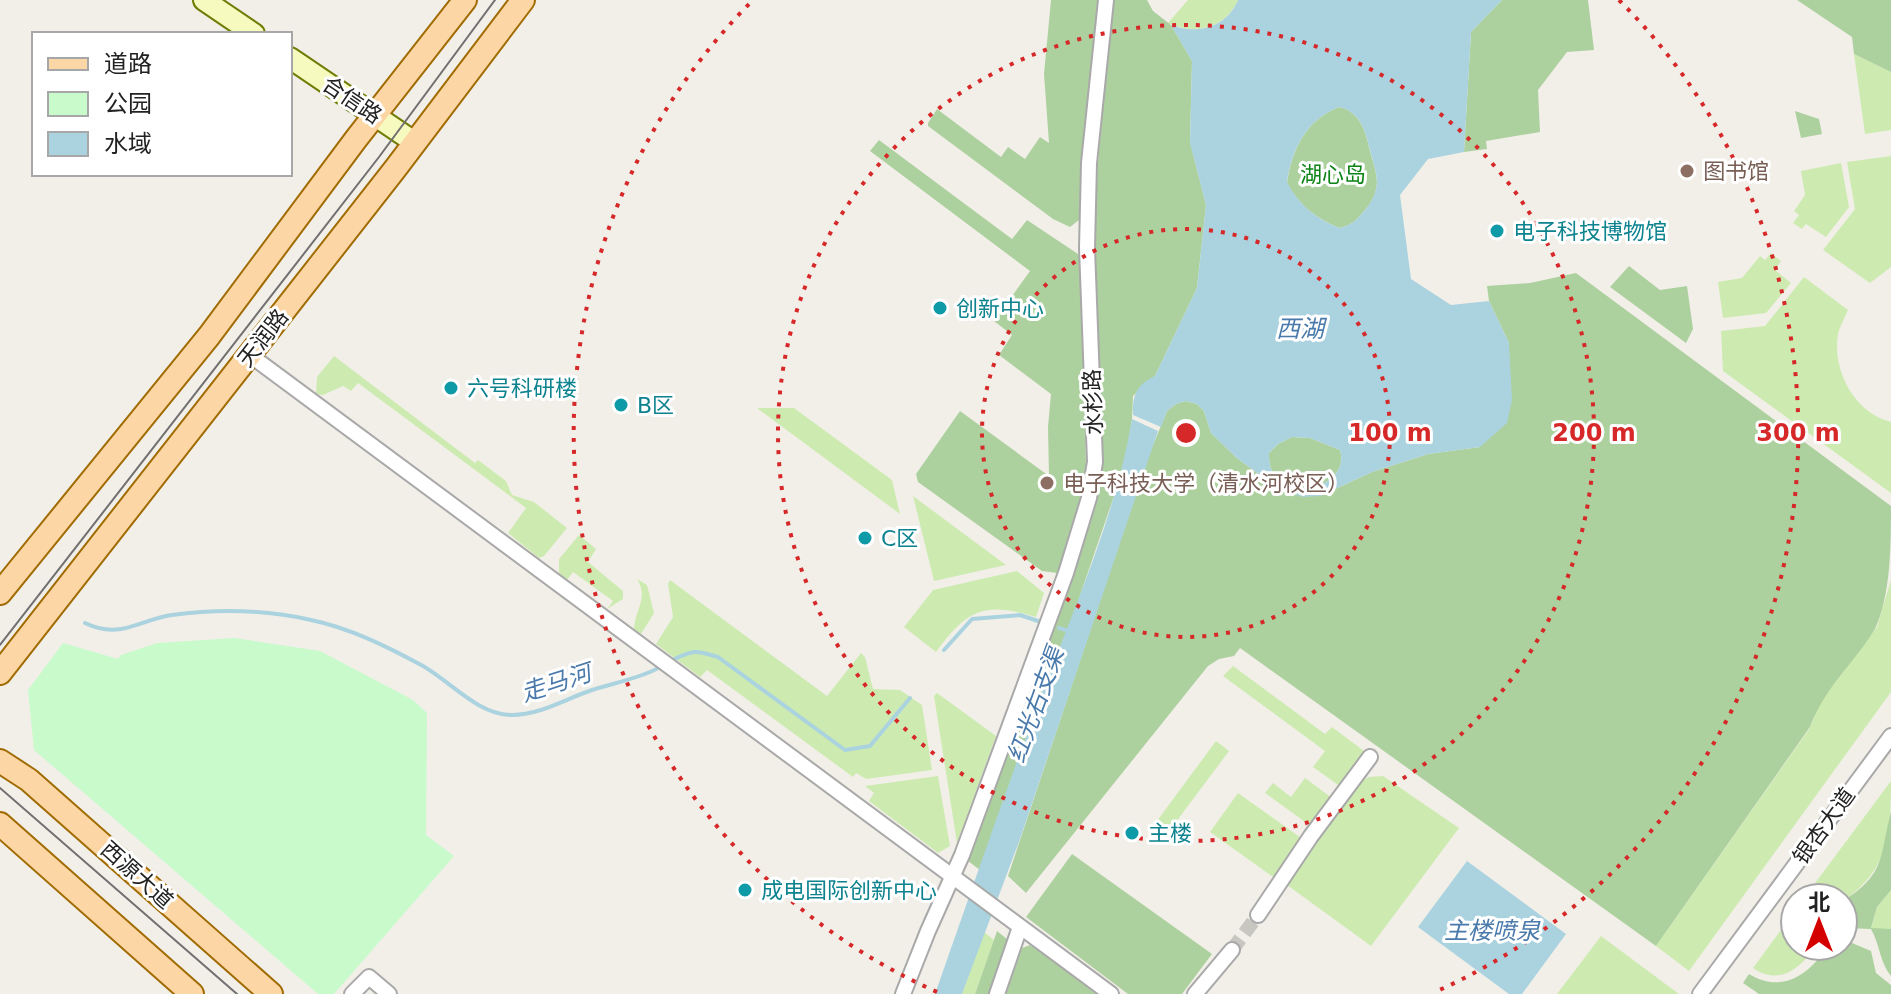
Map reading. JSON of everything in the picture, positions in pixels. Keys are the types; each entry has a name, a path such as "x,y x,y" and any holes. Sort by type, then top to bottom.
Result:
{"main road":[{"name":"天润路","path":"0,593 209,336 465,0"},
{"name":"天润路","path":"0,673 523,0"},
{"name":"西源大道","path":"0,761 29,780 271,994"},
{"path":"0,824 192,994"}],"street":[{"path":"204,0 251,32"},
{"name":"水杉路","path":"903,994 952,877 1066,573 1092,482 1095,462 1087,248 1089,163 1106,0"},
{"name":"合信路","path":"292,59 414,142"},
{"path":"250,355 1111,994"},
{"name":"银杏大道","path":"1700,994 1891,736"},
{"path":"1258,915 1311,836 1370,757"},
{"path":"997,994 1020,927"},
{"path":"1195,994 1232,950"},
{"path":"352,994 369,977 389,994"}],"green space":[{"path":"1051,0 1098,0 1081,214 1070,227 1053,219 928,126 937,109 1001,157 1008,147 1025,159 1040,137 1049,143 1044,74"},
{"path":"1113,0 1147,0 1153,11 1171,25 1192,61 1190,142 1206,205 1197,288 1155,376 1133,396 1125,464 980,870 968,861 1087,529 1100,478 1093,217"},
{"path":"1188,0 1238,0 1226,17 1208,27 1188,29 1168,23"},
{"path":"1502,0 1588,0 1594,50 1567,52 1538,90 1540,132 1486,141 1487,149 1464,152 1471,32"},
{"path":"1797,0 1891,0 1891,72 1854,54 1852,37"},
{"path":"1854,54 1891,72 1891,130 1865,134"},
{"name":"湖心岛","path":"1339,107 1352,113 1361,123 1377,182 1365,210 1354,222 1340,228 1309,210 1287,183 1302,137 1318,120"},
{"path":"1795,111 1819,119 1822,134 1801,138"},
{"path":"879,140 1012,239 1027,220 1081,256 1086,467 1081,503 1057,573 1042,571 918,482 916,474 960,411 1049,476 1051,394 999,355 1012,335 994,321 1030,271 870,151"},
{"path":"1891,156 1891,267 1870,283 1823,250 1855,209 1847,162"},
{"path":"1841,163 1849,207 1826,237 1806,224 1802,229 1793,223 1799,215 1794,211 1805,195 1801,171"},
{"path":"1771,253 1781,261 1775,270 1791,283 1766,313 1723,318 1718,282 1742,278 1760,256 1765,260"},
{"path":"1629,266 1660,290 1687,286 1693,329 1686,343 1610,287"},
{"path":"1576,273 1891,506 1887,585 1875,629 1832,687 1810,727 1656,946 1240,648 1234,656 1219,659 1208,666 1026,893 1008,876 1149,455 1167,411 1186,401 1197,404 1204,411 1211,433 1237,458 1279,489 1320,496 1372,472 1428,454 1480,447 1509,343 1489,301 1487,286 1530,283"},
{"path":"1804,277 1848,310 1838,334 1842,375 1856,400 1866,410 1891,422 1891,493 1723,371 1721,331 1765,326"},
{"path":"334,356 475,463 478,460 506,481 512,495 534,502 567,528 544,556 539,558 508,533 526,508 358,383 351,391 343,386 323,395 316,394 317,377"},
{"path":"757,408 794,408 892,480 900,514"},
{"path":"1292,437 1310,438 1340,450 1341,464 1334,476 1323,484 1309,488 1294,488 1281,483 1272,471 1269,453"},
{"path":"913,496 1006,565 934,581"},
{"path":"579,535 596,549 588,562 623,591 623,599 607,609 613,601 573,572 567,580 559,574 559,559"},
{"path":"1017,571 1044,593 1036,617 1003,610 978,613 957,627 936,652 904,627 933,590"},
{"path":"637,579 647,585 654,613 641,634 634,629 642,598"},
{"path":"670,580 827,696 861,653 865,657 873,689 900,690 922,705 932,770 866,779 856,773 853,777 707,670 700,677 656,644 673,617"},
{"path":"1891,580 1891,692 1689,971 1656,946 1810,728 1820,702 1877,627"},
{"path":"235,638 320,651 413,700 427,713 426,835 454,856 334,994 318,994 34,750 28,690 63,643 118,659 121,655 157,643"},
{"path":"1233,666 1325,734 1332,727 1364,751 1341,787 1313,767 1325,751 1223,676"},
{"path":"937,693 996,736 957,843 934,696"},
{"path":"1216,741 1229,751 1164,838 1151,829"},
{"path":"938,776 950,846 938,853 869,801 874,793 865,786"},
{"path":"1383,776 1459,828 1371,946 1287,885 1359,782 1369,777"},
{"path":"1305,778 1332,798 1312,827 1265,793 1273,783 1291,797"},
{"path":"1891,781 1888,834 1870,876 1859,888 1859,882 1816,882"},
{"path":"1238,793 1304,840 1276,879 1210,832"},
{"path":"1891,812 1891,890 1877,907 1871,928 1891,929 1891,976 1871,929 1859,929 1859,889 1874,872"},
{"path":"1072,854 1212,954 1182,994 1128,994 1026,917"},
{"path":"1891,890 1891,929 1871,929 1877,907"},
{"path":"997,931 1007,939 989,994 975,994"},
{"path":"984,932 994,940 975,994 962,994"},
{"path":"1779,933 1779,962 1803,962 1780,975 1753,968"},
{"path":"1601,936 1679,994 1557,994"},
{"path":"1030,945 1099,994 1006,994 1022,948"},
{"path":"1859,946 1871,951 1876,973 1891,985 1891,994 1759,994 1743,983 1749,974 1761,980 1783,982 1815,962 1859,962"}],"water":[{"name":"西湖","path":"1238,0 1502,0 1471,32 1464,152 1428,159 1400,195 1411,279 1451,305 1489,301 1509,343 1512,400 1507,423 1480,447 1428,454 1372,472 1320,496 1303,497 1279,489 1237,458 1211,433 1204,411 1197,404 1186,401 1176,404 1167,411 1161,427 1133,415 1137,391 1155,376 1197,288 1206,205 1190,143 1192,61 1171,25 1191,29 1210,27 1233,10","holes":["1339,107 1352,113 1361,123 1377,181 1374,195 1365,210 1354,222 1340,228 1309,210 1287,182 1302,137 1318,120","1292,437 1310,438 1340,450 1341,464 1334,476 1323,484 1309,488 1294,488 1281,483 1272,471 1269,453"]},
{"path":"1132,419 1158,431 1020,839 962,994 935,994 1105,525"},
{"name":"主楼喷泉","path":"1467,861 1566,934 1522,994 1509,994 1418,927"}],"waterway":[{"name":"走马河","path":"85,623 109,630 172,615 224,611 260,612 311,620 382,645 423,666 476,704 500,714 512,715 542,709 643,675 683,655 700,652 718,657 845,750 870,746 910,698"},
{"name":"走马河","path":"944,650 972,619 1020,615 1038,621"},
{"name":"走马河","path":"1059,628 1072,632"}],"tunnel":[{"path":"1232,950 1258,915"}],"tram line":[{"path":"0,645 379,157 495,0"},
{"path":"0,788 237,994"}],"place":[{"name":"图书馆","path":"1687,171"},
{"name":"电子科技博物馆","path":"1497,231"},
{"name":"创新中心","path":"940,308"},
{"name":"六号科研楼","path":"451,388"},
{"name":"B区","path":"621,405"},
{"name":"电子科技大学（清水河校区）","path":"1047,483"},
{"name":"C区","path":"865,538"},
{"name":"主楼","path":"1132,833"},
{"name":"成电国际创新中心","path":"745,890"}],"water label":[{"name":"红光右支渠","path":"1036,705"}]}
